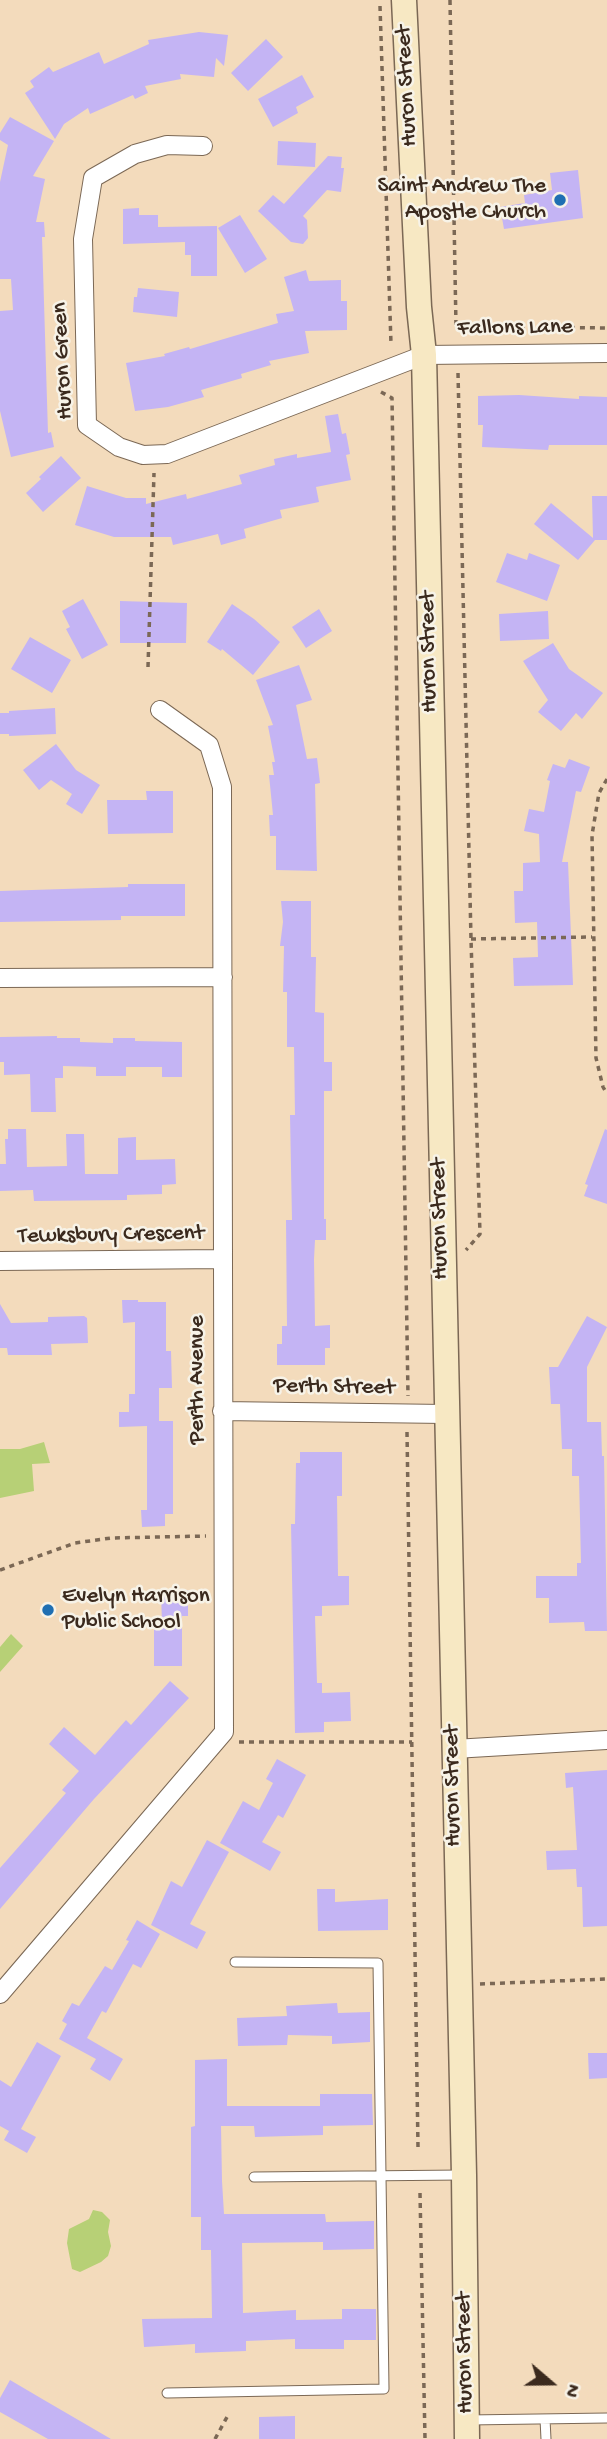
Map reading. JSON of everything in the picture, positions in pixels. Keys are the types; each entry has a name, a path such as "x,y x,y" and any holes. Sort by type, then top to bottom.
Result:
{"main road":[{"name":"Huron Street","path":"404,0 419,307 424,355 445,1414 464,2175 467,2430"}],"street":[{"name":"Huron Green","path":"203,146 167,145 135,154 93,178 83,239 87,425 120,447 143,455 167,454 424,355"},
{"name":"Fallons Lane","path":"424,355 607,353"},
{"name":"Perth Avenue","path":"0,1994 224,1732 222,787 209,745 160,710"},
{"path":"0,978 223,977"},
{"name":"Tewksbury Crescent","path":"0,1261 223,1259"},
{"name":"Perth Street","path":"222,1412 445,1414"},
{"path":"454,1749 607,1741"}],"lane":[{"path":"167,2393 384,2389 378,1963 235,1962"},
{"path":"254,2177 464,2175"},
{"path":"467,2430 545,2420 607,2418"},
{"path":"545,2420 546,2439"}],"path":[{"path":"380,0 391,344"},
{"path":"450,0 456,326 607,328"},
{"path":"458,1259 480,1234 457,373 467,373"},
{"path":"376,389 392,398 408,1397"},
{"path":"148,667 154,473 163,473"},
{"path":"607,779 599,793 592,835 596,1058 607,1094"},
{"path":"471,939 593,937"},
{"path":"407,1426 418,2147"},
{"path":"0,1570 75,1543 111,1538 223,1536"},
{"path":"228,1742 412,1742"},
{"path":"475,1984 607,1979"},
{"path":"420,2193 425,2439"},
{"path":"215,2439 227,2417"}],"green space":[{"path":"44,1442 50,1463 32,1464 34,1491 0,1498 0,1449 20,1449"},
{"path":"11,1634 23,1646 0,1672 0,1647"},
{"path":"93,2210 102,2212 110,2220 108,2232 111,2246 108,2256 101,2262 80,2272 72,2269 67,2243 69,2229 89,2219"}],"building":[{"path":"199,32 228,35 224,66 216,58 214,77 180,74 181,79 145,86 148,93 135,99 133,95 90,114 88,108 64,124 55,139 25,93 34,87 30,81 49,67 53,72 99,52 104,64 149,44 148,40"},
{"path":"266,39 283,57 248,91 231,73"},
{"path":"302,75 314,97 296,107 298,113 273,127 258,99"},
{"path":"10,117 54,141 33,176 45,179 36,222 44,222 45,237 42,237 48,433 51,432 54,447 11,457 0,411 0,311 13,310 11,279 0,279 0,182 8,145 0,140 0,133"},
{"path":"278,141 316,143 315,167 277,165"},
{"path":"328,156 342,157 341,168 344,168 341,192 327,190 303,216 307,220 308,238 303,244 291,242 258,211 273,195 284,204"},
{"name":"Saint Andrew The Apostle Church","path":"578,170 583,218 504,229 500,207 525,203 524,195 552,190 550,173"},
{"path":"139,208 139,215 158,215 158,227 217,226 217,276 191,276 191,255 185,255 185,242 123,244 123,209"},
{"path":"240,215 267,259 245,273 218,228"},
{"path":"306,270 309,281 341,280 341,301 347,301 347,330 305,331 309,353 269,361 271,365 241,374 242,378 201,390 204,397 168,407 135,411 126,363 165,356 164,354 278,323 276,314 294,311 284,277"},
{"path":"138,288 179,292 177,317 133,312"},
{"path":"519,395 579,399 579,396 607,397 607,445 549,445 548,450 482,447 483,425 478,425 478,396"},
{"path":"338,414 342,434 346,433 350,454 346,455 351,480 316,487 319,502 280,510 282,518 244,529 246,538 221,545 218,534 173,545 171,537 114,537 75,525 87,486 126,498 146,498 146,504 186,494 187,499 242,484 239,475 275,465 274,459 297,454 297,458 331,452 325,416"},
{"path":"61,456 81,478 43,512 26,493"},
{"path":"592,496 607,496 607,540 595,540 578,560 534,524 551,503 593,538"},
{"path":"507,553 527,560 529,553 560,565 547,601 496,582"},
{"path":"83,599 108,645 82,659 66,629 70,627 62,611"},
{"path":"120,601 187,603 186,643 120,643"},
{"path":"232,604 280,642 253,675 222,649 221,651 207,642"},
{"path":"319,609 332,631 306,648 292,627"},
{"path":"548,611 549,639 500,641 499,614"},
{"path":"30,637 71,660 52,693 11,669"},
{"path":"553,643 569,669 603,693 582,719 576,713 561,731 538,712 548,700 523,661"},
{"path":"299,665 312,700 296,705 307,759 317,758 320,783 315,784 317,871 276,870 276,836 270,836 269,815 273,815 269,775 274,775 272,762 275,762 268,726 273,725 256,680"},
{"path":"55,708 56,734 0,734 0,713"},
{"path":"56,744 76,770 100,785 82,814 66,804 72,794 51,780 39,790 23,770"},
{"path":"569,759 590,767 581,792 576,791 562,862 568,862 573,985 514,986 513,958 538,957 537,922 515,923 514,891 523,891 523,863 540,862 539,834 524,831 529,809 544,812 550,781 547,780 553,764 565,768"},
{"path":"146,791 173,791 173,833 108,834 107,800 147,800"},
{"path":"128,884 185,884 185,916 0,922 0,891 128,887"},
{"path":"281,901 311,901 311,957 316,957 315,1012 324,1013 324,1062 332,1062 332,1091 324,1091 326,1240 315,1240 314,1259 315,1326 330,1325 330,1348 325,1348 325,1365 277,1365 277,1344 282,1344 282,1326 287,1326 286,1220 292,1220 290,1115 295,1115 294,1047 287,1047 287,992 283,992"},
{"path":"0,1037 80,1038 80,1042 113,1043 113,1038 135,1038 135,1041 182,1042 182,1077 162,1077 162,1067 126,1067 126,1076 96,1076 96,1067 63,1066 63,1078 55,1078 56,1112 31,1112 30,1074 4,1075 4,1062 0,1062"},
{"path":"8,1129 26,1129 27,1167 67,1166 66,1134 84,1134 85,1174 118,1174 118,1138 136,1137 136,1160 175,1159 176,1184 162,1185 162,1194 127,1195 127,1200 34,1201 33,1190 0,1191 0,1164 6,1164 5,1139 8,1139"},
{"path":"605,1129 607,1204 584,1196 588,1185 585,1184"},
{"path":"122,1300 166,1302 166,1351 171,1351 172,1388 159,1388 159,1421 173,1421 173,1514 165,1514 165,1526 142,1527 141,1510 147,1510 147,1426 119,1427 119,1412 129,1412 129,1394 135,1394 135,1322 123,1323"},
{"path":"0,1304 11,1323 48,1322 48,1317 84,1316 87,1318 88,1343 51,1344 52,1355 8,1355 7,1348 0,1348"},
{"path":"587,1316 607,1327 587,1367 587,1422 601,1422 607,1631 585,1631 584,1622 549,1623 549,1598 536,1598 536,1576 577,1576 577,1563 581,1563 579,1476 572,1476 572,1449 562,1449 560,1404 551,1404 549,1367 558,1367"},
{"path":"300,1452 342,1452 342,1496 337,1496 338,1576 349,1576 349,1605 322,1606 322,1616 315,1616 317,1683 322,1683 322,1693 350,1692 351,1721 324,1722 324,1732 295,1733 291,1524 295,1524 296,1463 300,1463"},
{"path":"188,1590 188,1616 182,1616 182,1666 154,1666 154,1625 162,1625 161,1591"},
{"path":"170,1681 189,1698 94,1799 0,1909 0,1868 66,1793 62,1790 79,1771 49,1744 64,1727 95,1755 126,1720 131,1725"},
{"path":"277,1759 306,1775 283,1818 278,1815 262,1842 281,1852 270,1871 220,1843 243,1801 259,1810 273,1783 266,1779"},
{"path":"607,1770 607,1926 583,1927 582,1887 577,1887 576,1869 547,1870 546,1851 577,1850 573,1787 566,1788 565,1773"},
{"path":"207,1840 229,1852 190,1924 206,1932 197,1949 151,1925 171,1881 182,1887"},
{"path":"317,1889 335,1889 335,1902 388,1899 388,1930 318,1931"},
{"path":"137,1920 160,1934 141,1968 133,1964 106,2013 102,2011 87,2038 123,2059 110,2081 90,2069 96,2059 59,2039 67,2024 62,2021 72,2003 79,2006 105,1966 112,1970 129,1941 126,1940"},
{"path":"337,2003 338,2013 370,2012 370,2042 332,2044 332,2036 288,2035 287,2045 238,2046 237,2018 287,2016 286,2006"},
{"path":"37,2042 61,2056 21,2129 36,2137 27,2153 4,2140 9,2131 0,2126 0,2080 11,2087"},
{"path":"588,2053 607,2053 607,2078 589,2079"},
{"path":"227,2059 227,2106 320,2106 320,2094 372,2094 373,2125 323,2126 323,2135 255,2137 254,2126 221,2126 224,2214 325,2214 326,2222 374,2221 374,2249 323,2250 323,2242 242,2243 243,2313 296,2310 296,2320 342,2319 342,2309 376,2309 376,2340 344,2340 344,2349 295,2349 295,2339 246,2341 246,2351 195,2353 195,2344 144,2347 142,2319 212,2318 211,2250 201,2250 201,2217 191,2217 191,2127 195,2126 195,2060"},
{"path":"10,2380 111,2439 48,2439 0,2412 0,2398"},
{"path":"295,2416 295,2439 259,2439 259,2417"}],"place":[{"name":"Saint Andrew The Apostle Church","path":"560,200"},
{"name":"Evelyn Harrison Public School","path":"48,1610"}]}
